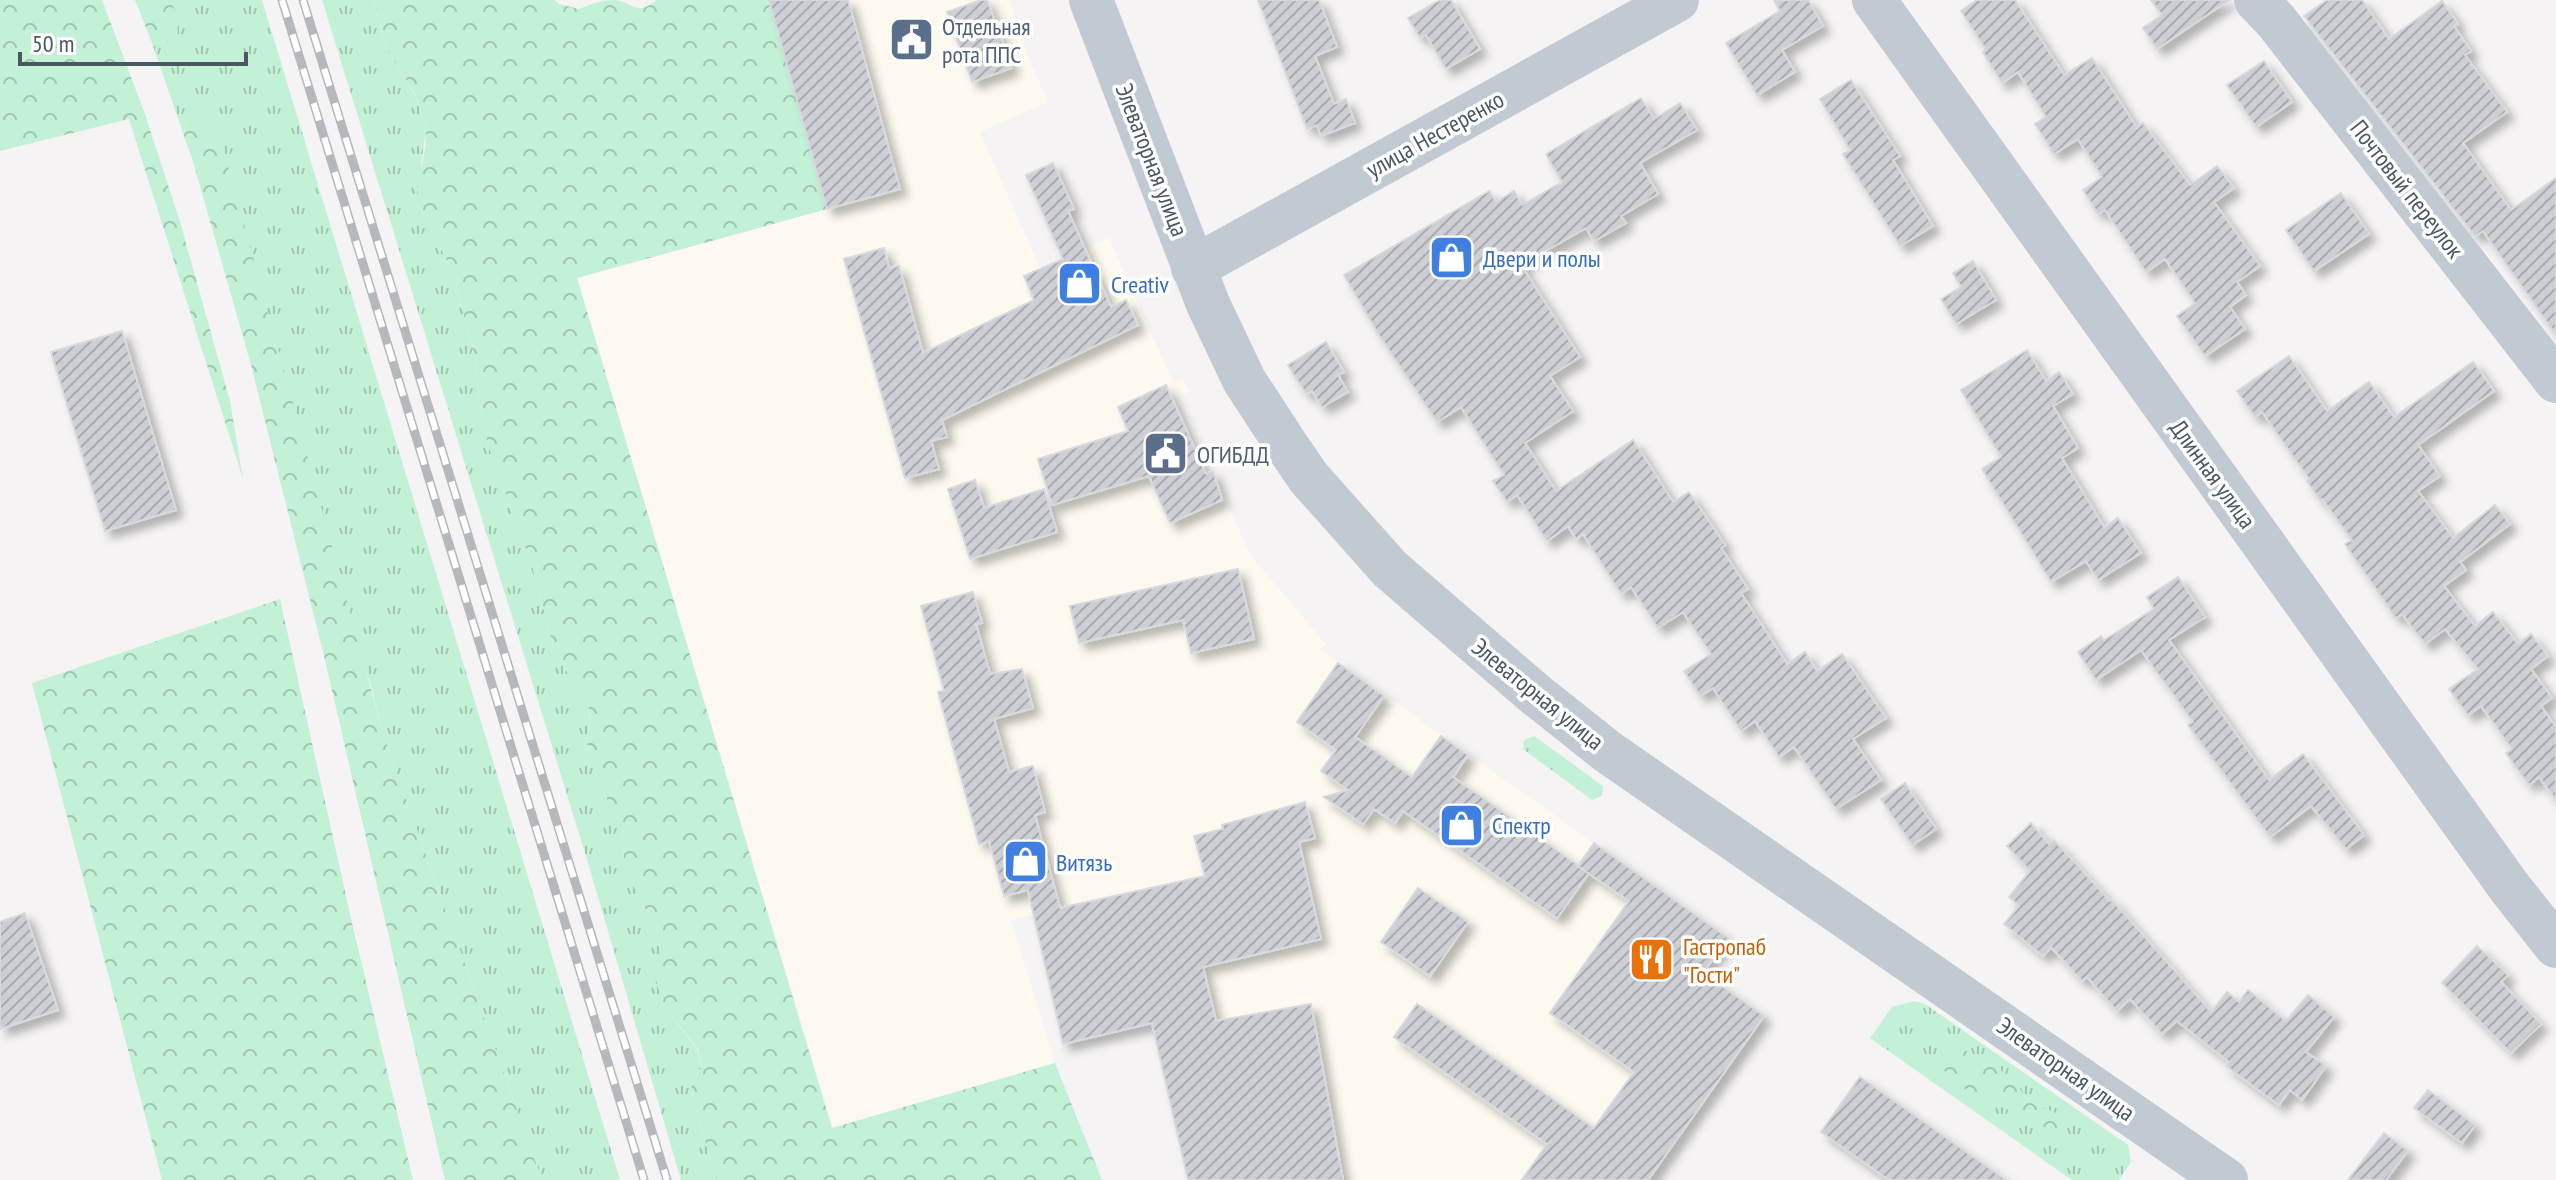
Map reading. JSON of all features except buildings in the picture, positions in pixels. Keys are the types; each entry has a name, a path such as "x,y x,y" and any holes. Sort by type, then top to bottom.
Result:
{"street":[{"name":"Элеваторная улица","path":"1091,0 1193,268 1244,380 1294,457 1355,532 1390,569 1608,752 2226,1180"},
{"name":"улица Нестеренко","path":"1193,268 1677,0"},
{"name":"Длинная улица","path":"1874,0 2510,888 2556,946"},
{"name":"Почтовый переулок","path":"2256,0 2276,21 2556,381"}],"shaded area":[{"path":"769,0 1009,0 1030,62 1048,102 980,132 1040,268 1109,238 1173,382 1183,378 1189,392 1173,400 1206,473 1213,471 1251,556 1326,644 1320,649 1728,938 1557,1180 1252,1180 1183,881 1011,920 1055,1063 833,1128 577,278 827,209"}],"green space":[{"path":"0,0 102,0 146,117 180,222 230,401 243,479 129,119 0,151"},
{"path":"135,0 170,0 176,13 178,33 168,42 152,43"},
{"path":"170,0 262,0 620,1180 542,1180 384,737 370,683 186,121 184,136 152,43 168,42 176,13"},
{"path":"322,0 374,0 385,46 416,97 426,128 421,166 421,209 452,271 475,357 488,445 533,569 555,652 589,707 589,757 611,808 622,822 624,864 658,932 660,950 654,966 666,1009 697,1049 702,1067 691,1081 693,1098 716,1180 681,1180 588,863"},
{"path":"374,0 555,0 579,9 611,0 640,8 657,0 769,0 827,209 577,278 832,1128 1055,1063 1102,1180 716,1180 693,1098 691,1081 702,1067 698,1049 666,1009 656,983 654,966 660,950 658,932 624,864 622,822 611,808 589,757 589,707 555,652 533,569 488,445 475,357 452,271 421,209 417,189 426,128 416,96 385,46"},
{"path":"198,117 214,128 223,147 384,737 542,1180 445,1180 325,660 251,365 184,136 186,121"},
{"path":"280,599 413,1180 162,1180 32,683"},
{"path":"1534,736 1603,786 1602,796 1592,800 1523,749 1524,740"},
{"path":"1914,1001 1925,1004 2128,1145 2131,1162 2119,1180 2072,1180 1870,1038 1892,1007"},
{"path":"1948,1043 2010,1077 2030,1102 2058,1115 2066,1125 2065,1131 2048,1129 2025,1114 1996,1105 1959,1085 1941,1066 1938,1056 1939,1044"}],"railway":[{"path":"282,0 644,1180"},
{"path":"303,0 667,1180"}],"place":[{"name":"Отдельная рота ППС","path":"911,40"},
{"name":"Двери и полы","path":"1452,258"},
{"name":"Creativ","path":"1080,284"},
{"name":"ОГИБДД","path":"1166,454"},
{"name":"Спектр","path":"1461,825"},
{"name":"Витязь","path":"1025,862"},
{"name":"Гастропаб \"Гости\"","path":"1652,960"}]}
